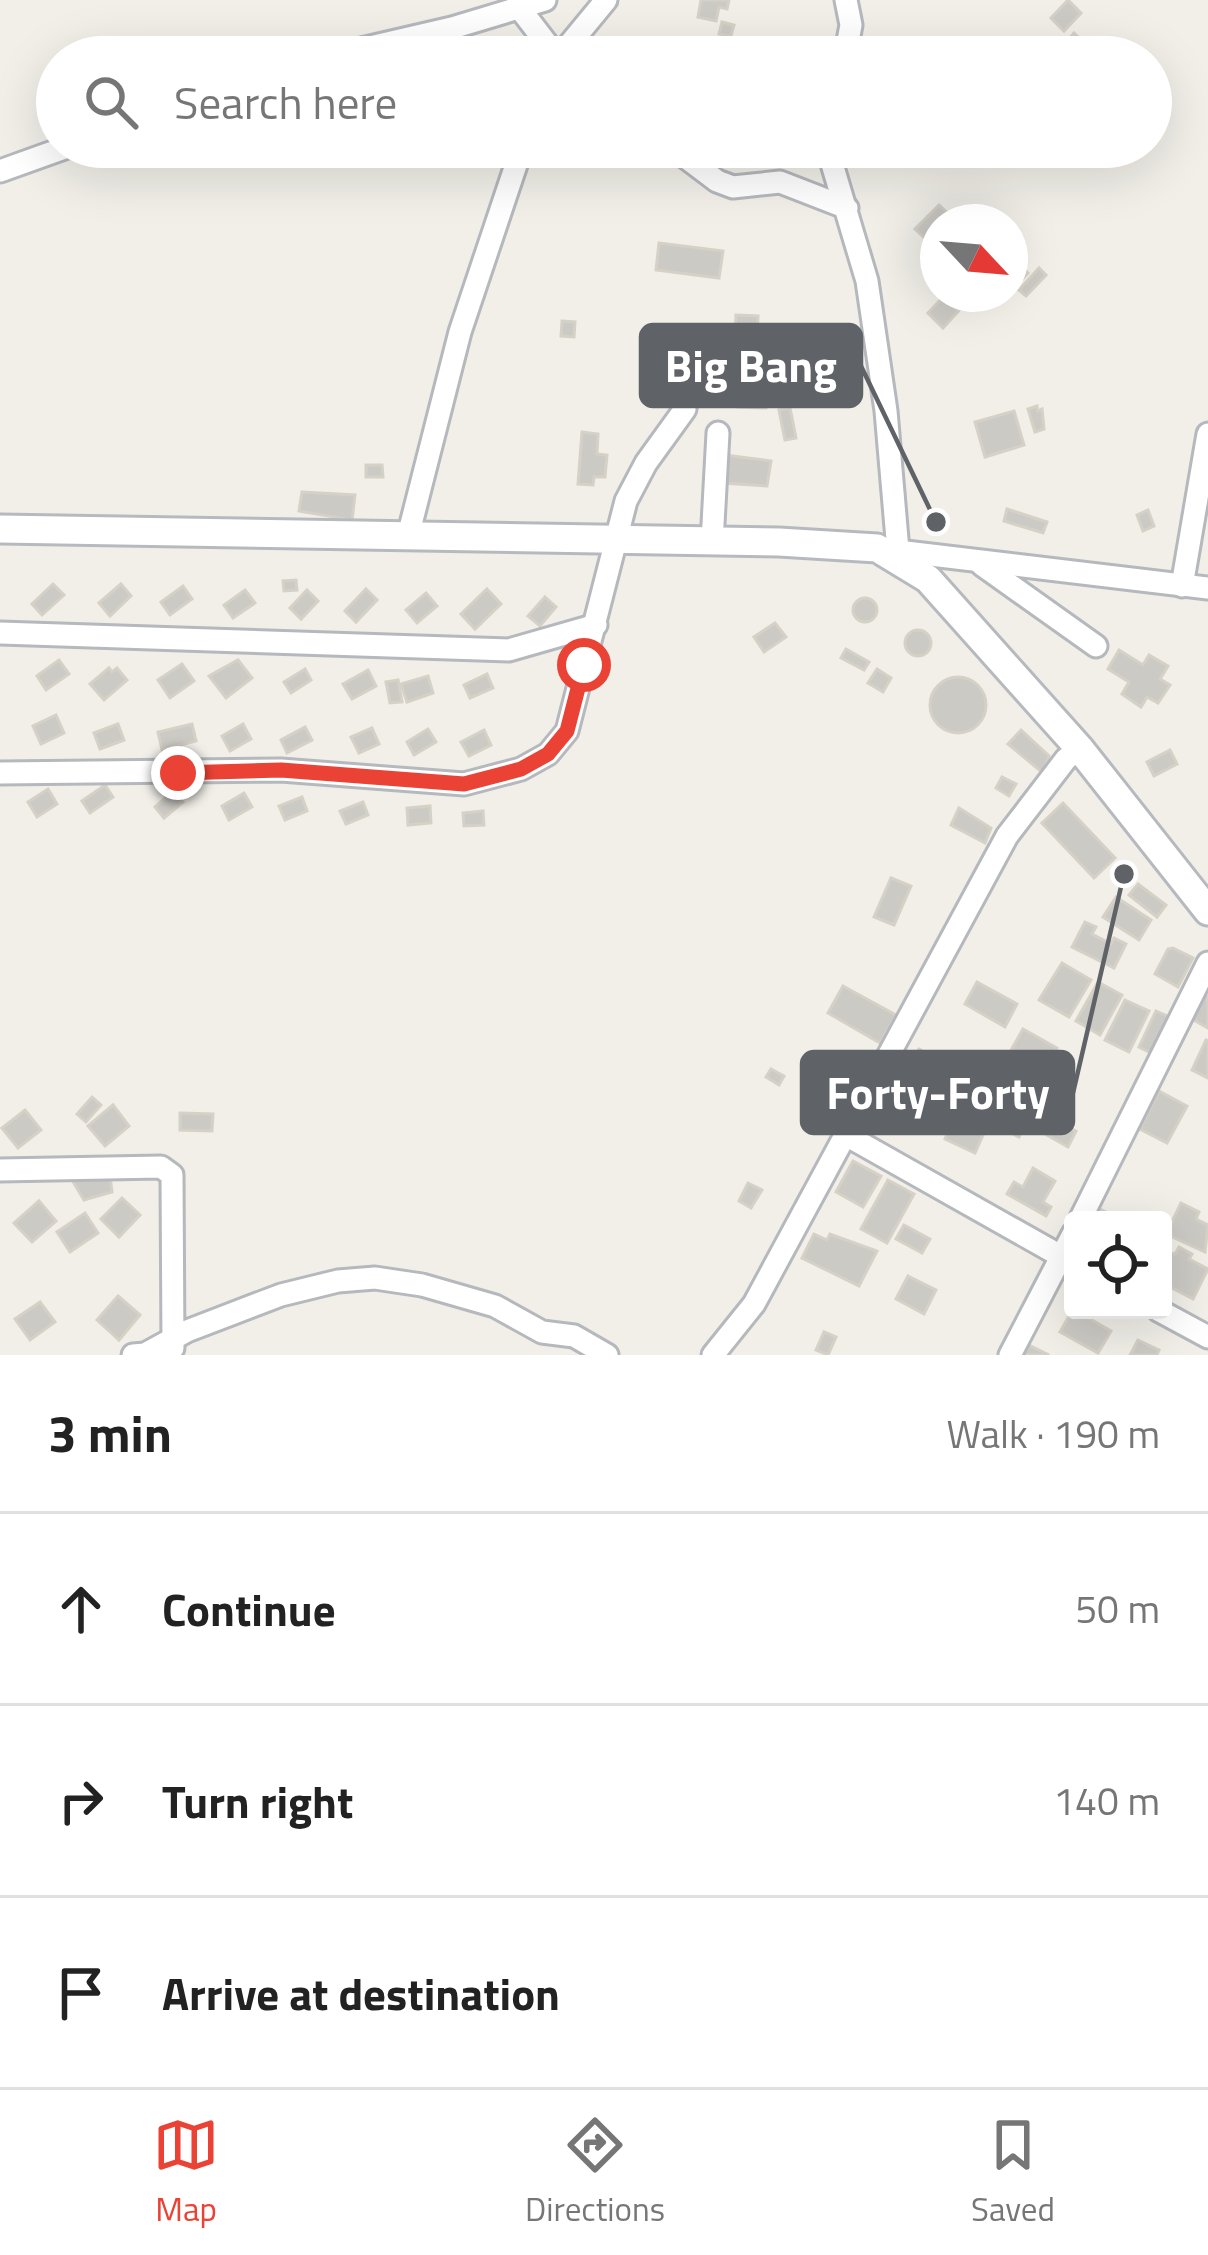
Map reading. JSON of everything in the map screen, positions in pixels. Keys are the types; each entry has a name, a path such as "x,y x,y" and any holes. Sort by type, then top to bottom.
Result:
{"street":[{"path":"405,36 545,0"},
{"path":"576,36 606,0"},
{"path":"846,0 849,36"},
{"path":"519,5 542,36"},
{"path":"0,171 36,158"},
{"path":"408,536 460,332 515,168"},
{"path":"700,168 733,187 780,182 847,208"},
{"path":"834,168 867,281 886,411 887,549"},
{"path":"0,773 281,770 464,784 521,769 548,754 567,731 626,501 685,409"},
{"path":"712,542 718,433"},
{"path":"1182,586 1208,434"},
{"path":"0,530 887,549 1208,588"},
{"path":"887,549 928,579 1079,749 1208,910"},
{"path":"976,561 1096,646"},
{"path":"0,633 509,650 596,625"},
{"path":"713,1355 754,1304 1007,836 1066,759 1079,749"},
{"path":"1084,1211 1208,963"},
{"path":"846,1135 1064,1258"},
{"path":"0,1171 161,1166 172,1175 173,1347"},
{"path":"1010,1355 1064,1265"},
{"path":"133,1355 173,1347 281,1295 338,1281 375,1278 422,1285 495,1306 542,1332 574,1336 607,1355"},
{"path":"1172,1317 1208,1337"}],"building":[{"path":"701,0 729,0 727,9 719,7 716,21 698,17"},
{"path":"1068,0 1081,13 1064,31 1051,18"},
{"path":"722,22 734,25 731,36 719,34"},
{"path":"659,243 723,251 719,278 656,270"},
{"path":"1039,268 1046,275 1028,294 1028,280"},
{"path":"929,312 958,312 943,328"},
{"path":"736,315 758,316 757,340 735,338"},
{"path":"562,321 575,322 574,337 561,336"},
{"path":"738,383 766,383 766,408 738,407"},
{"path":"1037,406 1038,411 1042,409 1044,429 1035,432 1028,409"},
{"path":"790,408 796,438 785,440 779,410"},
{"path":"1014,411 1024,445 985,457 975,422"},
{"path":"582,432 598,434 597,454 607,455 605,477 594,477 593,485 578,484"},
{"path":"725,455 771,461 767,486 723,483"},
{"path":"366,465 382,465 383,477 366,477"},
{"path":"302,492 355,495 352,520 299,511"},
{"path":"1007,509 1047,522 1043,533 1004,521"},
{"path":"1148,510 1154,526 1143,531 1137,515"},
{"path":"296,580 297,590 284,591 283,581"},
{"path":"53,584 64,595 42,615 32,604"},
{"path":"121,584 131,596 110,616 99,603"},
{"path":"183,586 192,599 170,615 161,602"},
{"path":"366,589 377,600 356,622 345,611"},
{"path":"487,589 501,604 475,629 461,614"},
{"path":"245,590 255,603 233,618 224,605"},
{"path":"307,590 318,601 301,619 290,608"},
{"path":"426,593 437,606 417,623 406,610"},
{"path":"545,597 556,607 540,626 528,616"},
{"path":"865,598 874,601 874,619 865,622 856,619 853,610 856,601"},
{"path":"775,623 786,637 764,652 754,637"},
{"path":"918,630 928,633 928,653 918,656 908,653 905,643 908,633"},
{"path":"846,649 869,662 864,670 841,658"},
{"path":"1119,650 1143,665 1149,655 1168,666 1160,679 1170,685 1158,703 1147,697 1141,707 1122,694 1129,682 1108,669"},
{"path":"59,660 69,674 46,690 37,676"},
{"path":"238,660 252,678 226,698 209,676"},
{"path":"182,664 194,681 170,698 158,680"},
{"path":"109,668 112,672 117,668 127,680 104,700 90,684"},
{"path":"305,669 311,680 291,693 284,682"},
{"path":"877,669 891,678 883,692 868,683"},
{"path":"368,670 376,686 352,699 343,684"},
{"path":"487,674 493,688 470,698 464,685"},
{"path":"428,676 433,693 407,702 401,684"},
{"path":"958,677 978,685 986,705 978,725 958,733 938,725 930,705 938,685"},
{"path":"398,680 402,702 390,703 386,682"},
{"path":"56,715 64,733 41,744 33,726"},
{"path":"118,724 124,740 100,749 94,733"},
{"path":"192,724 196,741 162,750 158,732"},
{"path":"243,724 251,739 230,751 222,736"},
{"path":"305,727 312,740 287,753 281,740"},
{"path":"372,728 379,744 359,753 351,737"},
{"path":"428,729 436,742 414,755 407,742"},
{"path":"484,730 491,745 469,756 461,742"},
{"path":"1021,730 1049,756 1043,773 1008,744"},
{"path":"1170,750 1177,764 1154,776 1147,762"},
{"path":"1002,777 1016,784 1009,796 996,788"},
{"path":"105,785 113,797 90,813 82,801"},
{"path":"48,789 57,804 37,817 28,802"},
{"path":"173,791 183,802 164,818 155,807"},
{"path":"244,793 252,807 229,820 222,806"},
{"path":"302,797 307,811 285,820 279,806"},
{"path":"363,802 368,815 346,824 340,811"},
{"path":"1063,803 1115,858 1094,878 1042,823"},
{"path":"430,806 431,823 408,825 407,808"},
{"path":"959,808 991,828 985,843 951,825"},
{"path":"483,811 484,825 464,826 463,813"},
{"path":"891,878 911,886 894,925 874,917"},
{"path":"1138,884 1166,905 1157,917 1129,895"},
{"path":"1116,897 1151,920 1139,940 1103,917"},
{"path":"1085,922 1096,927 1092,934 1111,944 1114,938 1126,944 1114,968 1072,947"},
{"path":"1173,948 1193,958 1178,987 1155,974"},
{"path":"1062,963 1091,980 1069,1017 1039,1000"},
{"path":"977,982 1017,1004 1005,1027 965,1004"},
{"path":"1098,982 1122,995 1100,1035 1076,1021"},
{"path":"843,986 896,1015 880,1043 828,1013"},
{"path":"1202,994 1208,997 1208,1028 1190,1018"},
{"path":"1125,1000 1149,1011 1129,1052 1105,1040"},
{"path":"1156,1011 1174,1019 1157,1056 1139,1047"},
{"path":"1023,1029 1057,1048 1044,1071 1010,1052"},
{"path":"1208,1041 1208,1078 1192,1070"},
{"path":"919,1049 992,1090 976,1119 903,1078"},
{"path":"771,1069 784,1076 779,1085 766,1077"},
{"path":"1011,1086 1037,1100 1019,1137 992,1123"},
{"path":"1159,1091 1187,1106 1167,1143 1140,1129"},
{"path":"92,1097 101,1105 86,1122 77,1114"},
{"path":"113,1105 129,1126 105,1146 88,1126"},
{"path":"25,1110 41,1130 18,1148 2,1128"},
{"path":"180,1113 213,1114 212,1131 180,1130"},
{"path":"1054,1119 1076,1131 1068,1147 1045,1134"},
{"path":"953,1121 983,1135 975,1153 945,1139"},
{"path":"853,1161 881,1176 863,1207 836,1192"},
{"path":"1033,1168 1055,1181 1043,1202 1051,1207 1046,1216 1007,1194 1014,1182 1023,1187"},
{"path":"110,1176 112,1192 84,1200 72,1180"},
{"path":"888,1180 914,1194 887,1243 861,1229"},
{"path":"748,1183 762,1190 751,1208 739,1201"},
{"path":"122,1198 140,1215 119,1237 101,1219"},
{"path":"39,1201 56,1221 32,1242 14,1223"},
{"path":"1181,1203 1199,1212 1196,1219 1208,1225 1205,1252 1172,1237 1172,1222"},
{"path":"85,1213 98,1233 70,1252 57,1232"},
{"path":"904,1225 930,1239 922,1253 896,1239"},
{"path":"814,1234 827,1240 830,1234 877,1251 859,1286 802,1258"},
{"path":"1179,1247 1208,1269 1193,1299 1172,1288"},
{"path":"908,1276 936,1290 924,1314 896,1299"},
{"path":"118,1296 140,1315 119,1340 97,1320"},
{"path":"40,1302 55,1322 30,1340 15,1319"},
{"path":"1067,1319 1090,1319 1111,1331 1098,1353 1060,1332"},
{"path":"824,1332 836,1337 828,1355 816,1350"},
{"path":"1138,1340 1159,1350 1157,1355 1130,1355"},
{"path":"1027,1344 1049,1355 1022,1355"}],"place":[{"name":"Big Bang","path":"936,522"},
{"name":"Forty-Forty","path":"1124,874"}],"route":[{"path":"178,773 281,770 464,784 521,769 548,754 567,731 584,665"}]}
